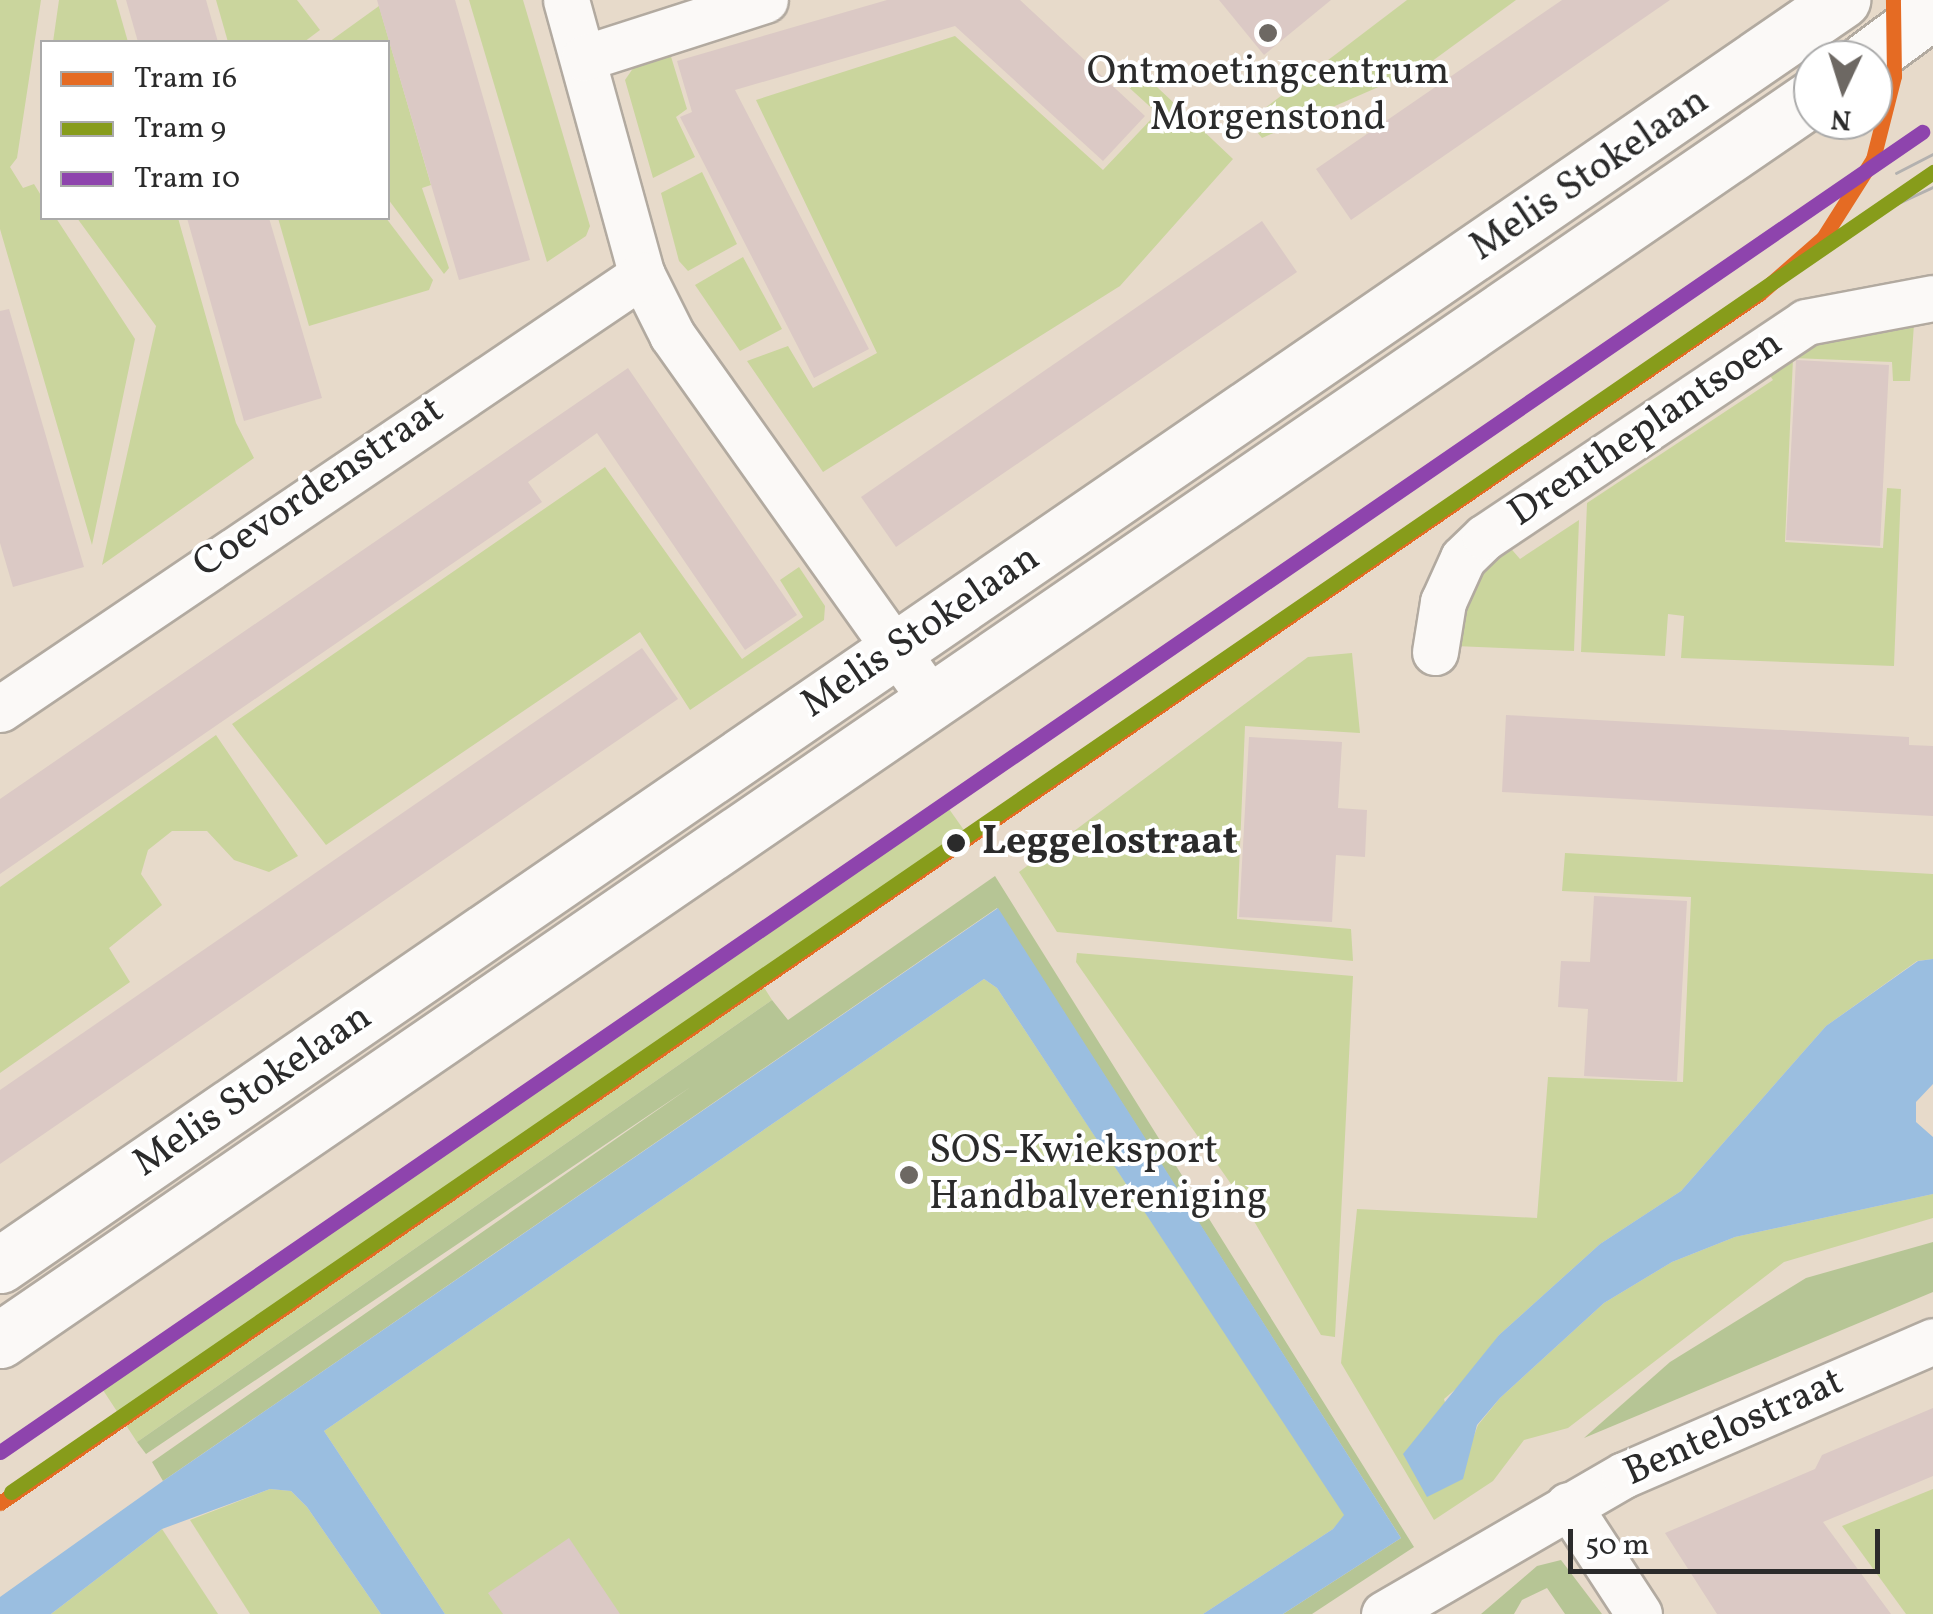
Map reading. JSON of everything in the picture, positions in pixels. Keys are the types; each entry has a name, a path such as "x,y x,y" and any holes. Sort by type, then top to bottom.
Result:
{"street":[{"path":"566,0 642,275 672,335 931,700"},
{"path":"584,58 766,0"},
{"name":"Melis Stokelaan","path":"0,1265 1842,0"},
{"path":"1890,40 1921,15"},
{"name":"Melis Stokelaan","path":"0,1340 1793,111"},
{"name":"Coevordenstraat","path":"0,709 589,304 642,275"},
{"name":"Drentheplantsoen","path":"1435,652 1443,602 1463,558 1485,538 1806,322 1933,298"},
{"name":"Bentelostraat","path":"1384,1614 1436,1600 1568,1505 1933,1341"},
{"path":"1568,1505 1639,1614"}],"green space":[{"path":"0,0 41,0 17,158 10,167 23,188 34,184 40,194 40,220 57,220 135,339 92,545 0,229"},
{"path":"59,0 116,0 127,40 53,40"},
{"path":"216,0 297,0 320,30 307,40 227,40"},
{"path":"469,0 523,0 590,226 586,236 547,262"},
{"path":"1407,0 1516,0 1424,67 1262,138 1248,121"},
{"path":"379,6 389,40 332,40"},
{"path":"955,36 1103,170 1157,113 1124,83 1138,69 1233,159 1120,286 823,472 747,361 788,346 813,388 877,353 756,100"},
{"path":"390,44 431,185 422,188 449,268 444,274 390,202"},
{"path":"669,50 687,109 676,117 695,157 653,178 625,80 636,64"},
{"path":"702,172 737,244 688,271 679,261 661,193"},
{"path":"78,220 179,220 236,423 254,458 102,565 156,326"},
{"path":"279,220 388,220 433,280 429,290 309,326"},
{"path":"743,257 782,329 740,351 695,285"},
{"path":"1915,310 1910,381 1893,381 1892,362 1793,358 1785,542 1883,548 1887,488 1901,489 1894,666 1681,658 1684,616 1668,614 1665,656 1581,652 1587,503 1773,380 1764,367 1826,334"},
{"path":"605,467 742,659 803,617 780,580 799,567 825,606 824,620 690,710 640,632 326,845 232,724"},
{"path":"1579,520 1574,651 1455,646 1463,603 1489,559 1507,544 1520,559"},
{"path":"1352,653 1360,733 1245,726 1237,919 1351,929 1353,961 1057,932 1019,872 1308,657"},
{"path":"216,735 298,856 269,872 234,860 207,831 172,831 148,850 141,874 162,905 109,948 130,982 0,1073 0,887"},
{"path":"942,799 966,833 758,978 772,1000 137,1442 101,1387"},
{"path":"1565,853 1933,874 1933,959 1917,961 1826,1026 1681,1191 1600,1244 1499,1335 1471,1376 1444,1399 1463,1465 1478,1425 1500,1398 1604,1303 1672,1262 1735,1237 1933,1194 1933,1218 1784,1262 1568,1428 1524,1440 1493,1481 1434,1520 1341,1363 1357,1209 1537,1218 1548,1077 1683,1082 1691,897 1562,891"},
{"path":"995,876 1414,1547 1312,1614 1283,1614 1401,1538 997,908 163,1481 152,1462 692,1086 146,1454 137,1442 772,1000 788,1020"},
{"path":"1077,953 1353,976 1335,1337 1321,1335 1238,1194 1076,962"},
{"name":"SOS-Kwieksport Handbalvereniging","path":"984,979 997,988 1345,1515 1333,1529 1203,1614 445,1614 324,1431"},
{"path":"1933,1242 1933,1292 1584,1438 1670,1362 1806,1278"},
{"path":"270,1489 291,1491 307,1507 381,1614 250,1614 190,1520"},
{"path":"1933,1489 1933,1614 1906,1614 1842,1526"},
{"path":"162,1529 218,1614 51,1614"},
{"path":"1561,1560 1602,1614 1565,1614 1547,1588 1522,1600 1514,1614 1481,1614 1537,1566"}],"water":[{"path":"998,908 1401,1538 1283,1614 1203,1614 1333,1529 1344,1515 997,988 984,979 324,1431 445,1614 381,1614 307,1507 291,1491 270,1489 162,1529 51,1614 0,1614 0,1597 163,1481"},
{"path":"1933,959 1933,1084 1916,1102 1916,1122 1933,1137 1933,1194 1735,1237 1672,1262 1604,1303 1500,1398 1477,1425 1463,1479 1427,1497 1403,1454 1499,1335 1600,1244 1681,1191 1826,1026 1918,961"}],"building":[{"path":"126,0 206,0 217,40 137,40"},
{"path":"377,0 455,0 530,260 459,280"},
{"path":"887,0 1020,0 1145,116 1103,161 955,26 735,90 869,349 814,378 680,117 692,112 677,61"},
{"name":"Ontmoetingcentrum Morgenstond","path":"1219,0 1331,0 1264,55"},
{"path":"1562,0 1670,0 1351,220 1316,169"},
{"path":"188,220 270,220 322,398 244,421"},
{"path":"1262,221 1297,272 896,547 861,497"},
{"path":"9,309 84,567 13,587 0,543 0,311"},
{"path":"1796,360 1889,365 1880,546 1786,540"},
{"path":"628,368 797,615 745,650 597,433 528,482 542,502 0,874 0,799"},
{"path":"642,648 678,699 0,1164 0,1090"},
{"path":"1506,715 1909,737 1909,745 1933,746 1933,816 1502,792"},
{"path":"1249,737 1342,742 1338,808 1367,810 1365,857 1336,855 1332,922 1239,917"},
{"path":"1594,896 1687,901 1677,1081 1584,1076 1588,1009 1558,1007 1561,961 1590,962"},
{"path":"1933,1408 1933,1476 1823,1522 1891,1614 1717,1614 1665,1533 1815,1469 1822,1455"},
{"path":"569,1538 620,1614 503,1614 488,1593"}],"tram line":[{"name":"16","path":"0,1503 1759,294 1823,238 1873,159 1894,76 1893,0"},
{"name":"10","path":"0,1452 1922,132"},
{"path":"1896,173 1933,154"},
{"name":"9","path":"11,1492 1933,172"},
{"path":"1875,214 1933,187"}],"place":[{"name":"Ontmoetingcentrum Morgenstond","path":"1268,33"},
{"name":"Leggelostraat","path":"956,843"},
{"name":"SOS-Kwieksport Handbalvereniging","path":"909,1175"}]}
